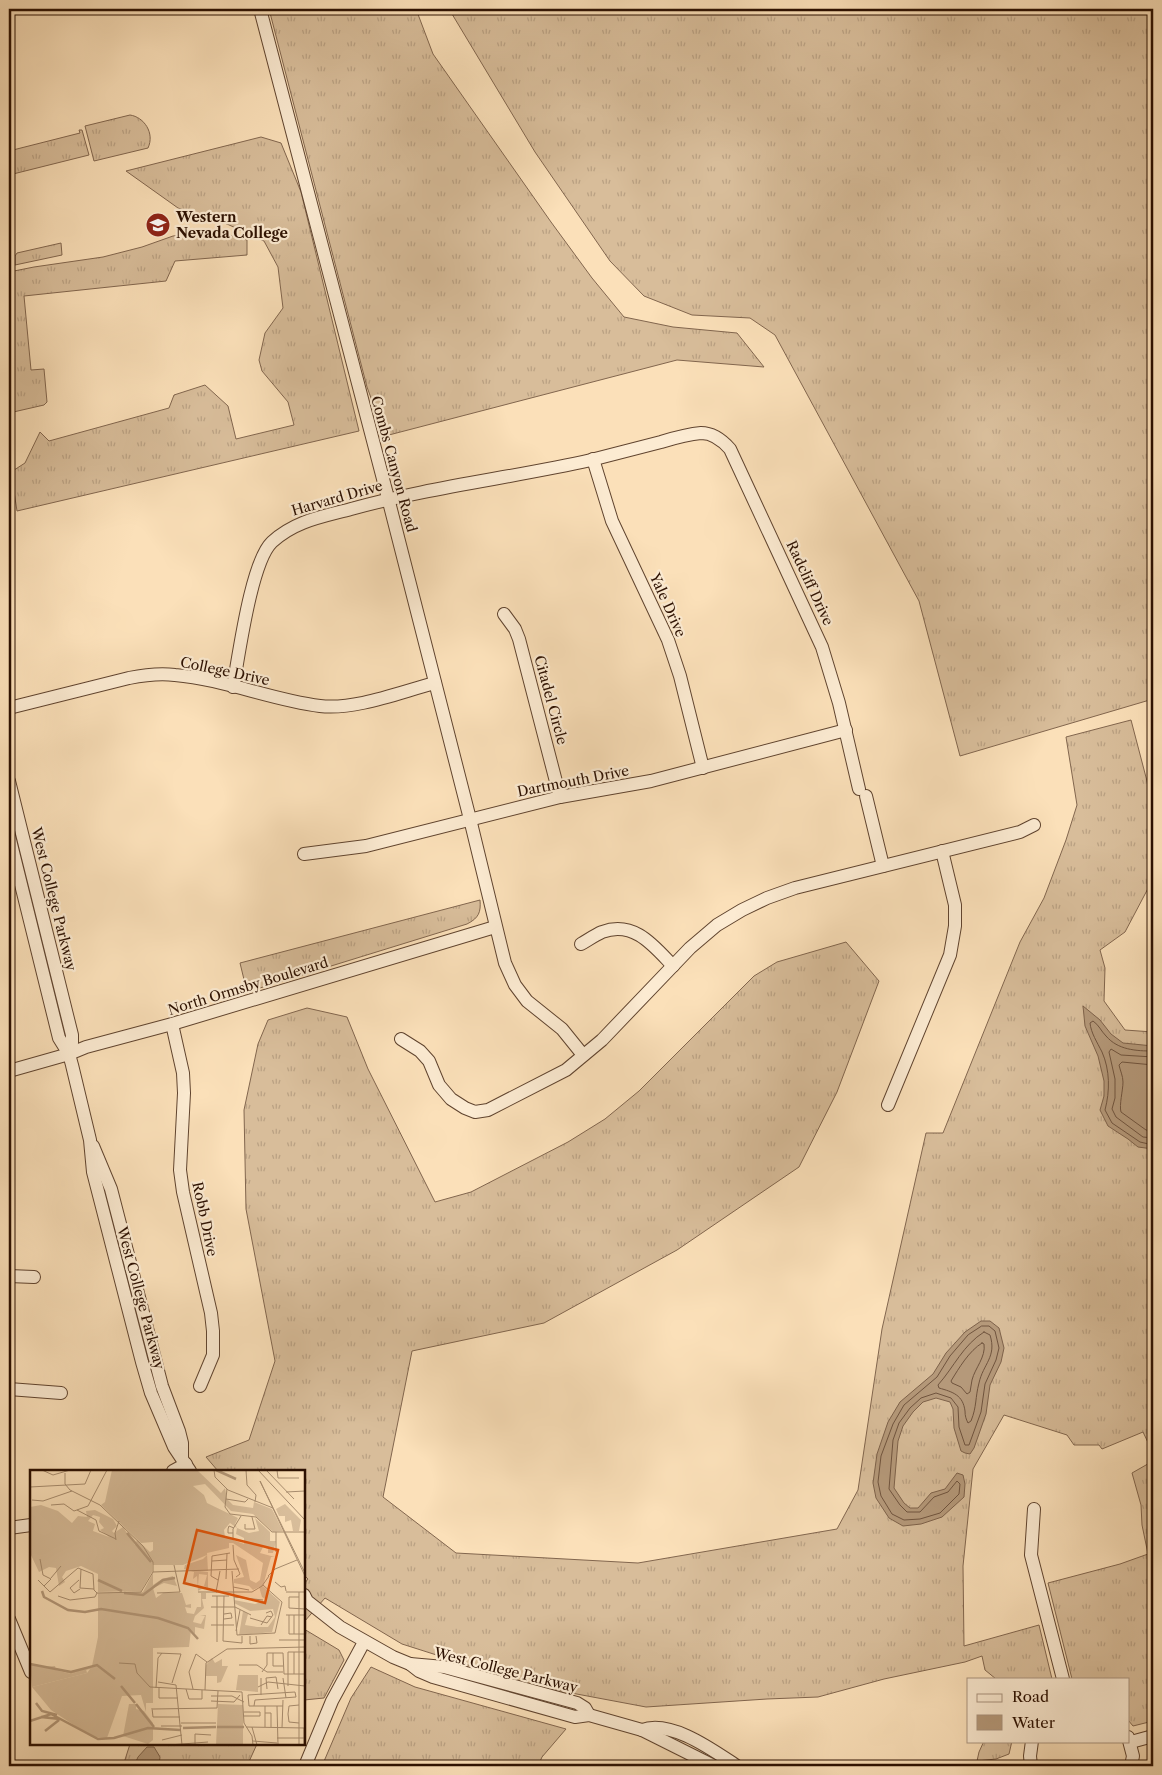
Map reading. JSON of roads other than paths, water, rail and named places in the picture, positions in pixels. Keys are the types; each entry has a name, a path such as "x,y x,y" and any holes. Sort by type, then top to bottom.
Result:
{"street":[{"name":"Combs Canyon Road","path":"260,9 388,498 505,963 515,985 527,1001 562,1029 583,1055"},
{"name":"Radcliff Drive","path":"681,436 710,434 724,442 730,449 822,647 883,866"},
{"name":"Harvard Drive","path":"233,687 254,578 262,557 270,544 292,526 388,498 538,471 681,436"},
{"name":"Yale Drive","path":"593,459 612,521 668,640 680,676 702,768"},
{"name":"Citadel Circle","path":"504,614 520,639 560,797"},
{"name":"College Drive","path":"9,708 148,675 174,674 320,706 338,706 364,702 435,683"},
{"name":"Dartmouth Drive","path":"304,854 366,846 470,818 560,797 651,781 846,730"},
{"name":"West College Parkway","path":"9,781 72,1035 69,1054"},
{"path":"401,1039 420,1051 429,1061 439,1085 451,1099 475,1112 488,1110 566,1070 602,1040 673,966 717,925 742,910 795,888 1020,832 1034,825"},
{"name":"West College Parkway","path":"9,836 59,1038 69,1054 90,1140 111,1189 162,1386 180,1431 186,1464"},
{"path":"888,1105 950,956 955,926 955,905 942,851"},
{"name":"North Ormsby Boulevard","path":"9,1071 495,927"},
{"path":"581,944 602,932 619,929 631,931 647,939 673,966"},
{"name":"Robb Drive","path":"172,1024 183,1073 184,1093 180,1170 183,1192 214,1330 213,1356 200,1386"},
{"path":"9,1276 34,1277"},
{"path":"9,1390 61,1393"},
{"path":"174,1470 186,1464"},
{"path":"1034,1509 1031,1556 1063,1678"},
{"path":"9,1528 30,1525"},
{"name":"West College Parkway","path":"305,1599 364,1642 433,1677 576,1716 590,1715 642,1730 714,1766"},
{"path":"9,1619 30,1666"},
{"path":"305,1766 332,1701 364,1642"},
{"name":"West College Parkway","path":"642,1730 650,1727 672,1730 693,1739 737,1766"},
{"path":"1130,1740 1153,1736"},
{"path":"1031,1766 1032,1742"},
{"path":"1130,1742 1133,1756 1131,1766"}],"water":[{"path":"1083,1006 1100,1020 1111,1034 1123,1043 1153,1046 1153,1149 1138,1147 1108,1126 1100,1110 1104,1096 1104,1081 1098,1056 1085,1026"},
{"path":"981,1321 990,1321 999,1328 1004,1348 1001,1362 990,1385 986,1414 970,1454 961,1451 954,1428 953,1409 950,1402 936,1398 923,1402 913,1412 903,1426 898,1441 894,1488 904,1503 910,1508 918,1508 931,1493 945,1489 957,1473 963,1475 965,1484 964,1497 942,1517 921,1524 903,1526 889,1518 876,1498 873,1483 877,1454 888,1422 900,1402 933,1374 946,1353 965,1332"},
{"path":"147,1747 154,1747 160,1757 159,1766 134,1766 138,1757"}],"place":[{"name":"Western Nevada College","path":"158,225"}]}
